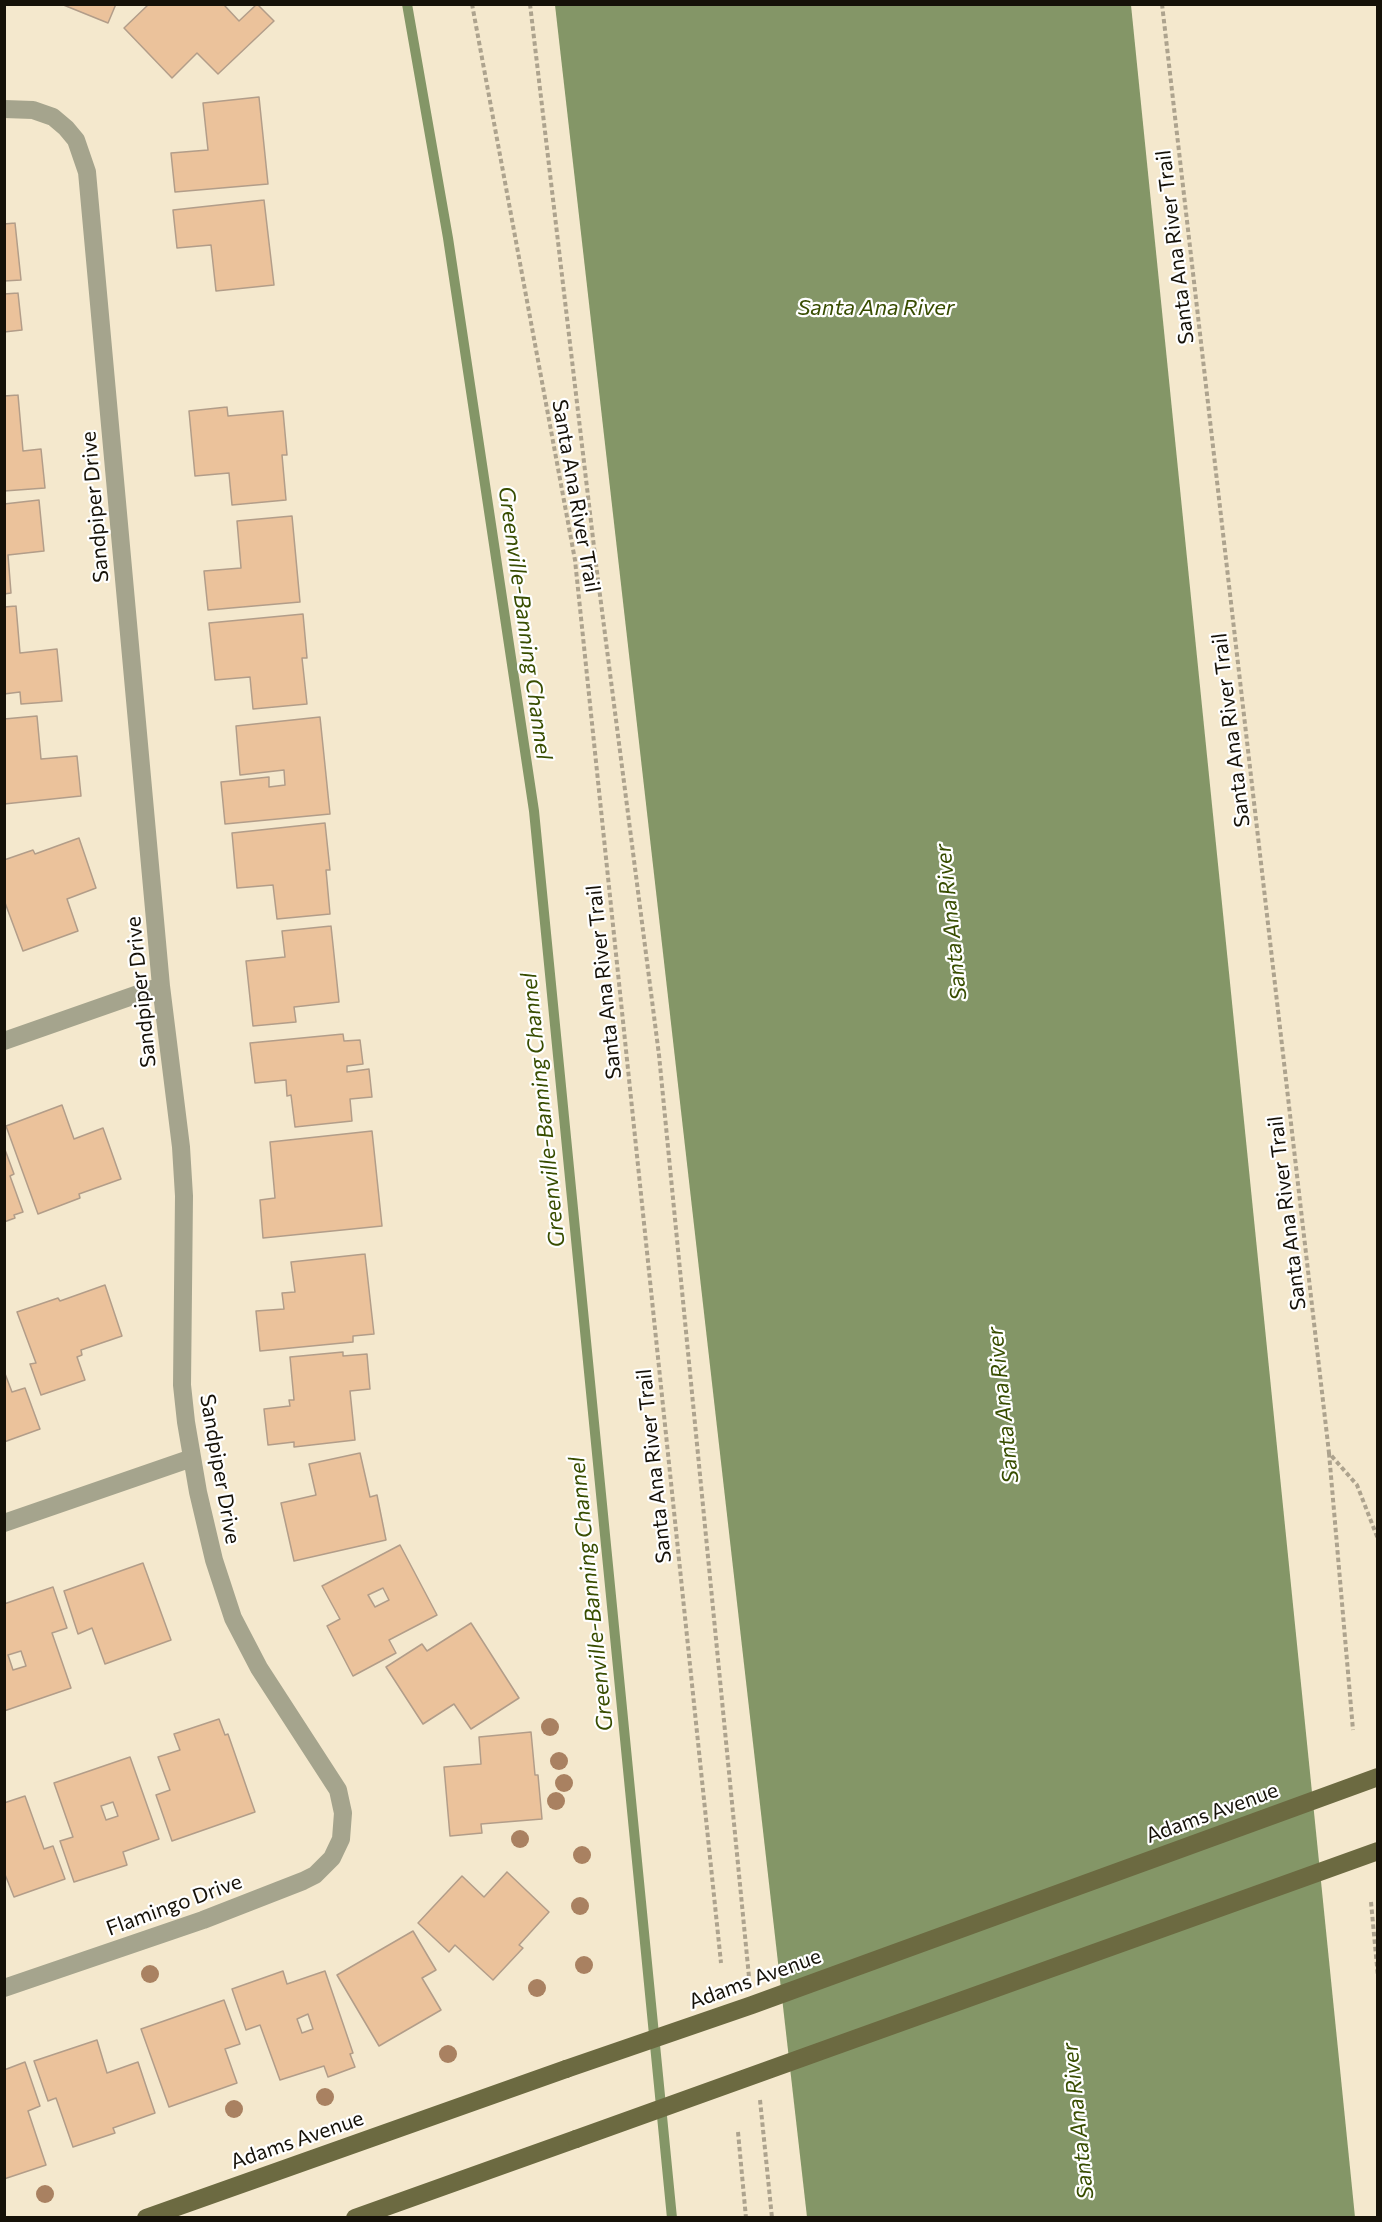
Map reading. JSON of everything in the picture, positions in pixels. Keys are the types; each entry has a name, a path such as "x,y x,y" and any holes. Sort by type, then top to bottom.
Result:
{"main road":[{"name":"Adams Avenue","path":"146,2217 752,2004 1377,1777"},
{"path":"355,2217 1377,1851"}],"street":[{"name":"Sandpiper Drive","path":"4,109 33,110 53,117 76,140 87,172 161,986 177,1104 183,1176 183,1385 192,1458 214,1560 233,1618 259,1668 338,1790 344,1813 341,1839"},
{"path":"4,1041 161,986"},
{"path":"4,1523 192,1458"},
{"name":"Flamingo Drive","path":"4,1988 203,1920 303,1881 315,1875 332,1858 341,1839"}],"path":[{"name":"Santa Ana River Trail","path":"472,4 575,560 721,1963"},
{"path":"530,4 596,564 659,1056 752,2004"},
{"name":"Santa Ana River Trail","path":"1162,4 1329,1453 1353,1730"},
{"path":"1329,1453 1357,1485 1377,1539"},
{"path":"1371,1902 1377,1977"},
{"path":"757,2073 772,2217"},
{"path":"738,2132 746,2217"}],"water":[{"name":"Santa Ana River","path":"555,5 1131,5 1355,2217 807,2217"}],"building":[{"path":"61,4 116,4 108,23"},
{"path":"149,4 226,4 225,6 239,21 257,4 274,21 218,74 197,53 172,78 124,28"},
{"path":"259,97 268,184 175,192 171,153 208,150 203,103"},
{"path":"264,200 274,285 216,291 211,245 177,248 173,210"},
{"path":"15,223 21,280 4,281 4,224"},
{"path":"18,293 22,330 4,332 4,294"},
{"path":"18,395 23,451 41,449 45,488 4,491 4,396"},
{"path":"227,407 228,416 283,411 287,455 282,455 286,500 232,505 229,473 195,476 189,411"},
{"path":"39,500 44,551 8,555 11,593 4,594 4,504"},
{"path":"292,516 300,602 208,610 204,571 241,568 237,521"},
{"path":"16,606 20,653 57,649 62,701 21,704 20,692 4,694 4,607"},
{"path":"303,614 307,658 302,658 307,704 253,709 250,677 215,680 209,623"},
{"path":"37,716 41,759 77,756 81,796 4,804 4,719"},
{"path":"320,717 330,814 225,824 221,782 269,777 269,787 285,785 284,770 240,775 236,726"},
{"path":"325,823 330,870 326,870 330,914 277,919 273,885 237,888 232,833"},
{"path":"79,838 96,888 67,899 78,931 23,951 4,900 4,860 33,850 35,854"},
{"path":"331,926 339,1002 294,1007 296,1022 253,1026 246,961 285,957 282,931"},
{"path":"343,1034 344,1041 360,1040 363,1064 347,1066 347,1072 369,1069 372,1097 350,1099 352,1121 295,1127 291,1095 287,1096 286,1080 255,1083 250,1043"},
{"path":"62,1105 74,1139 103,1128 121,1179 79,1194 80,1198 38,1214 6,1126"},
{"path":"372,1131 382,1226 263,1238 260,1200 275,1198 270,1142"},
{"path":"4,1147 14,1174 10,1176 23,1212 4,1222"},
{"path":"365,1254 374,1334 353,1336 353,1342 260,1351 256,1311 284,1309 282,1293 295,1292 291,1262"},
{"path":"105,1285 122,1336 81,1350 82,1355 77,1357 85,1380 41,1395 30,1364 36,1363 17,1312 58,1298 60,1301"},
{"path":"343,1352 343,1356 367,1354 370,1389 350,1391 355,1440 294,1447 294,1442 268,1445 264,1409 290,1406 289,1400 294,1400 290,1357"},
{"path":"4,1371 12,1392 25,1388 40,1429 4,1442"},
{"path":"360,1453 370,1497 377,1495 386,1540 294,1561 281,1503 316,1495 309,1464"},
{"path":"400,1545 437,1615 389,1640 396,1653 353,1676 327,1626 340,1619 322,1586","holes":["383,1588 389,1600 375,1607 368,1595"]},
{"path":"143,1563 171,1640 105,1664 92,1628 78,1634 64,1591"},
{"path":"53,1587 67,1628 52,1633 71,1688 4,1711 4,1604","holes":["21,1651 26,1666 13,1670 8,1655"]},
{"path":"471,1623 519,1698 471,1729 454,1704 423,1724 386,1667 422,1644 427,1651"},
{"path":"219,1719 225,1735 228,1734 255,1812 172,1841 156,1795 170,1790 158,1757 180,1750 174,1734"},
{"path":"531,1732 542,1819 481,1824 482,1833 450,1836 444,1767 481,1764 479,1737"},
{"path":"130,1757 159,1839 123,1852 127,1865 74,1882 60,1841 73,1837 54,1783","holes":["113,1802 118,1816 106,1820 101,1806"]},
{"path":"25,1796 44,1849 53,1846 65,1879 14,1897 4,1872 4,1803"},
{"path":"507,1872 549,1912 519,1945 523,1948 493,1980 455,1945 449,1952 418,1923 462,1876 484,1897"},
{"path":"413,1931 436,1970 422,1978 441,2010 379,2046 337,1975"},
{"path":"283,1971 287,1984 325,1971 353,2053 350,2054 355,2067 328,2077 324,2066 280,2080 260,2025 246,2030 232,1989","holes":["308,2014 313,2029 302,2033 297,2019"]},
{"path":"224,2000 240,2044 225,2049 237,2083 169,2107 141,2029"},
{"path":"97,2040 107,2073 138,2062 155,2113 113,2128 115,2133 73,2147 56,2098 48,2101 34,2061"},
{"path":"25,2062 40,2106 28,2111 46,2165 4,2179 4,2070"}],"waterway":[{"name":"Greenville-Banning Channel","path":"407,4 448,238 534,811 672,2218"}]}
